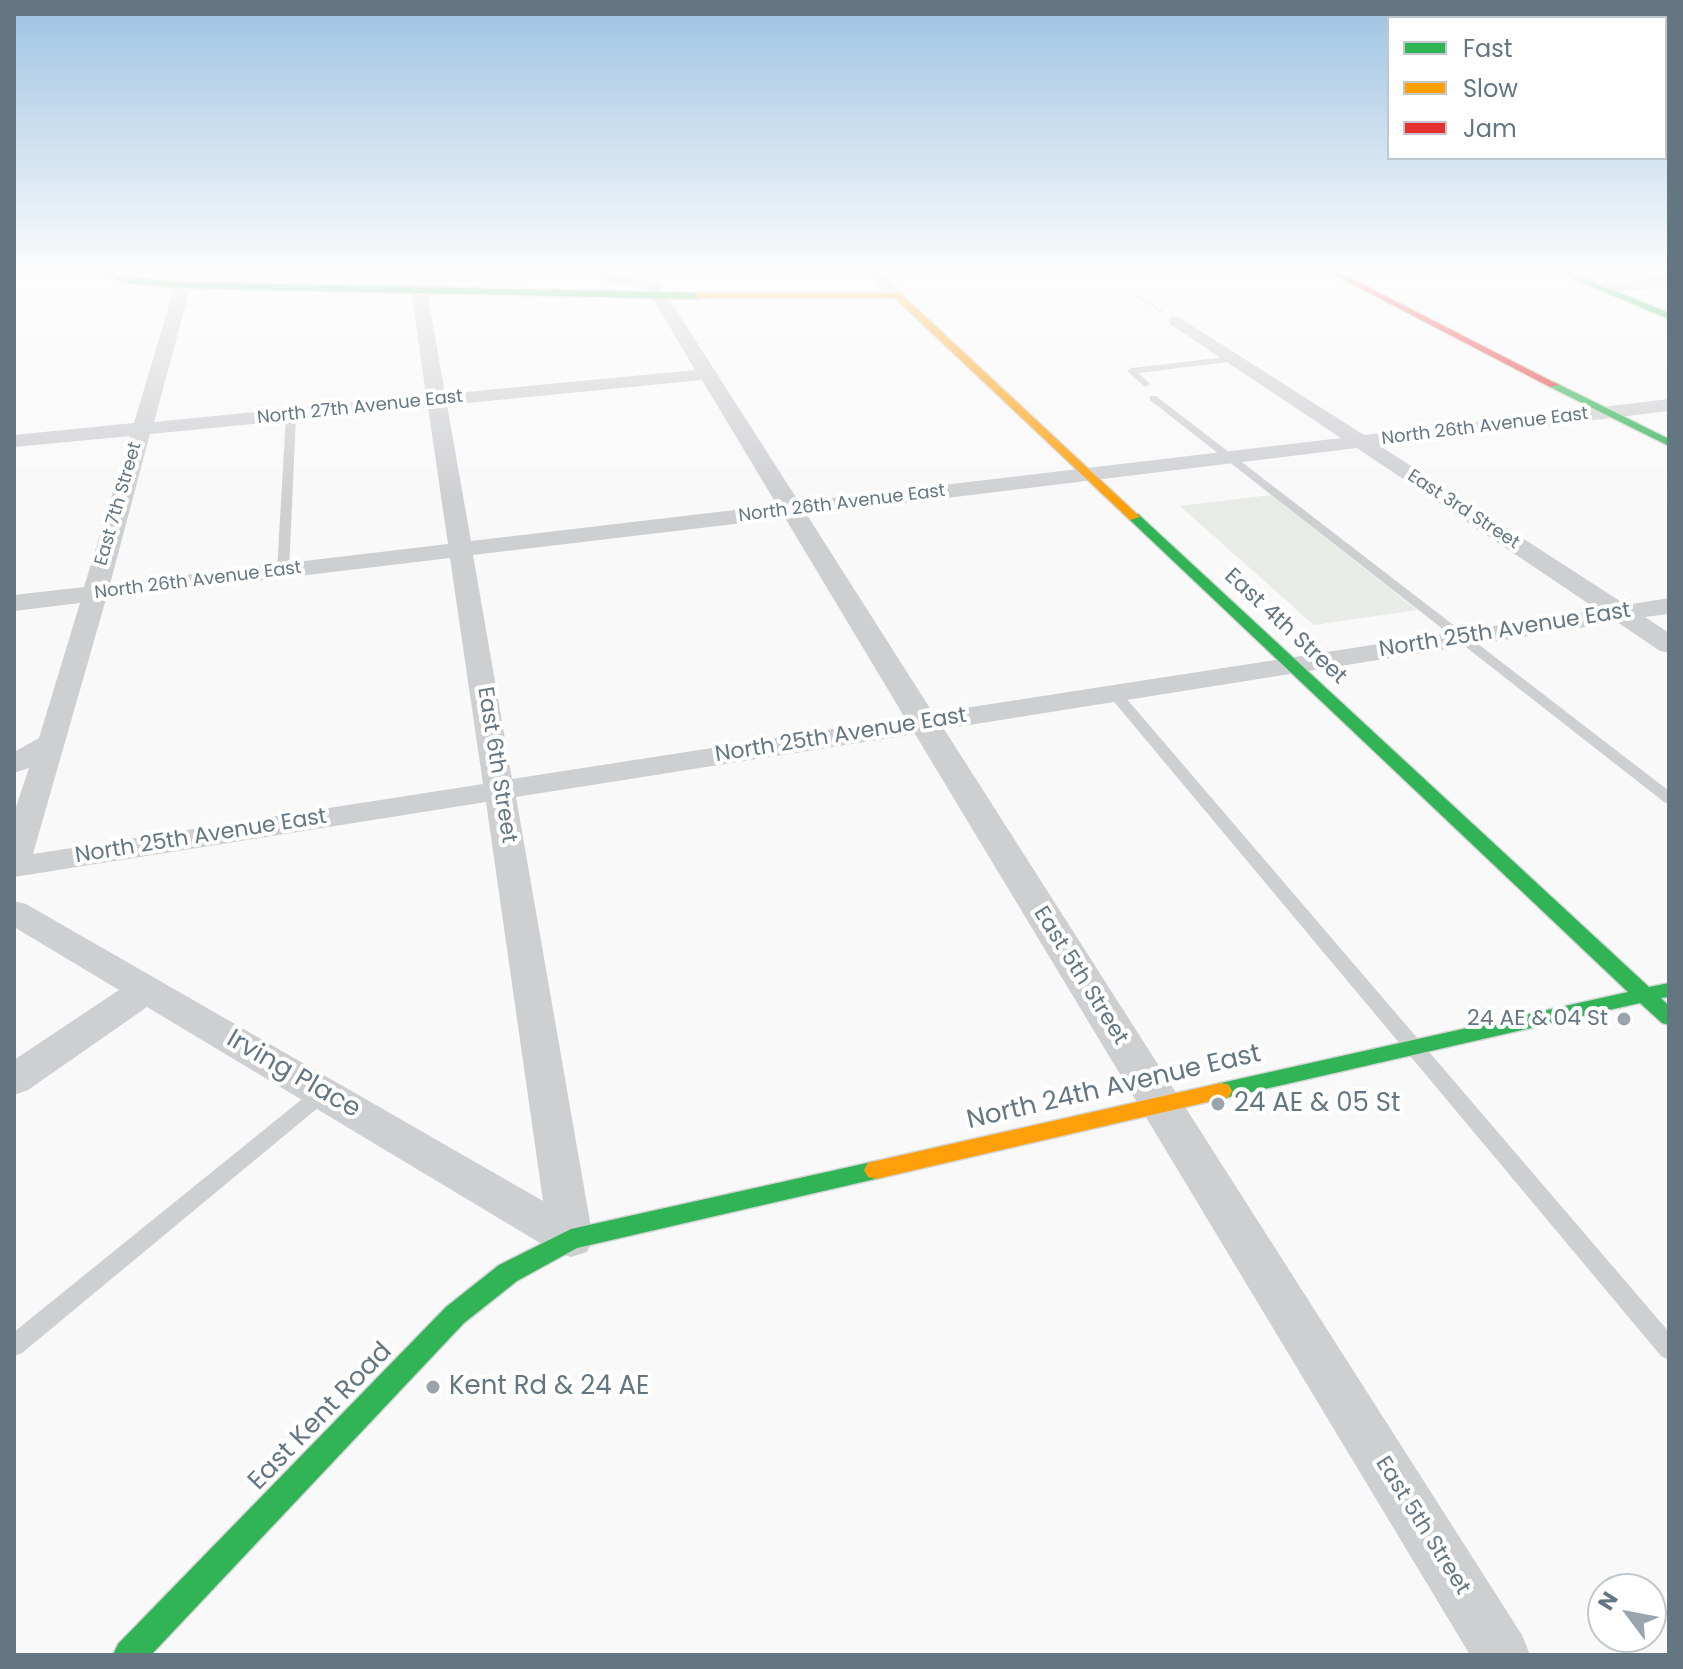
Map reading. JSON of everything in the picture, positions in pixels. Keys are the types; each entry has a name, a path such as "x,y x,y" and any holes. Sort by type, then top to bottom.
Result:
{"main road":[{"name":"East 4th Street","path":"951,347 1669,1018"},
{"path":"1480,347 1669,443"},
{"name":"North 24th Avenue East","path":"571,1239 1159,1103 1669,990"},
{"name":"East Kent Road","path":"129,1655 455,1315 508,1273 571,1239"}],"street":[{"name":"East 7th Street","path":"14,864 52,743 165,347"},
{"name":"East 6th Street","path":"427,347 571,1239"},
{"name":"East 5th Street","path":"689,347 1502,1655"},
{"name":"East 3rd Street","path":"1216,347 1669,645"},
{"name":"North 27th Avenue East","path":"14,441 707,374"},
{"name":"North 26th Avenue East","path":"14,603 1669,405"},
{"name":"North 25th Avenue East","path":"14,864 500,791 1669,606"},
{"path":"14,764 52,743"},
{"name":"Irving Place","path":"14,912 571,1239"},
{"path":"14,1080 147,989"}],"lane":[{"path":"1145,384 1132,371 1234,359"},
{"path":"1153,398 1669,799"},
{"path":"283,571 291,415"},
{"path":"1115,694 1669,1349"},
{"path":"14,1346 324,1092"}],"shaded area":[{"path":"1271,495 1417,610 1314,625 1180,506"}],"traffic: fast":[{"path":"1554,385 1669,443"},
{"path":"1134,517 1669,1018"},
{"path":"1221,1091 1667,990"},
{"path":"129,1655 455,1315 508,1273 571,1239 876,1170"}],"traffic: slow":[{"path":"952,347 1134,517"},
{"path":"876,1170 1221,1091"}],"traffic: jam":[{"path":"1479,347 1554,385"}],"place":[{"name":"24 AE & 04 St","path":"1624,1019"},
{"name":"24 AE & 05 St","path":"1218,1104"},
{"name":"Kent Rd & 24 AE","path":"433,1387"}]}
